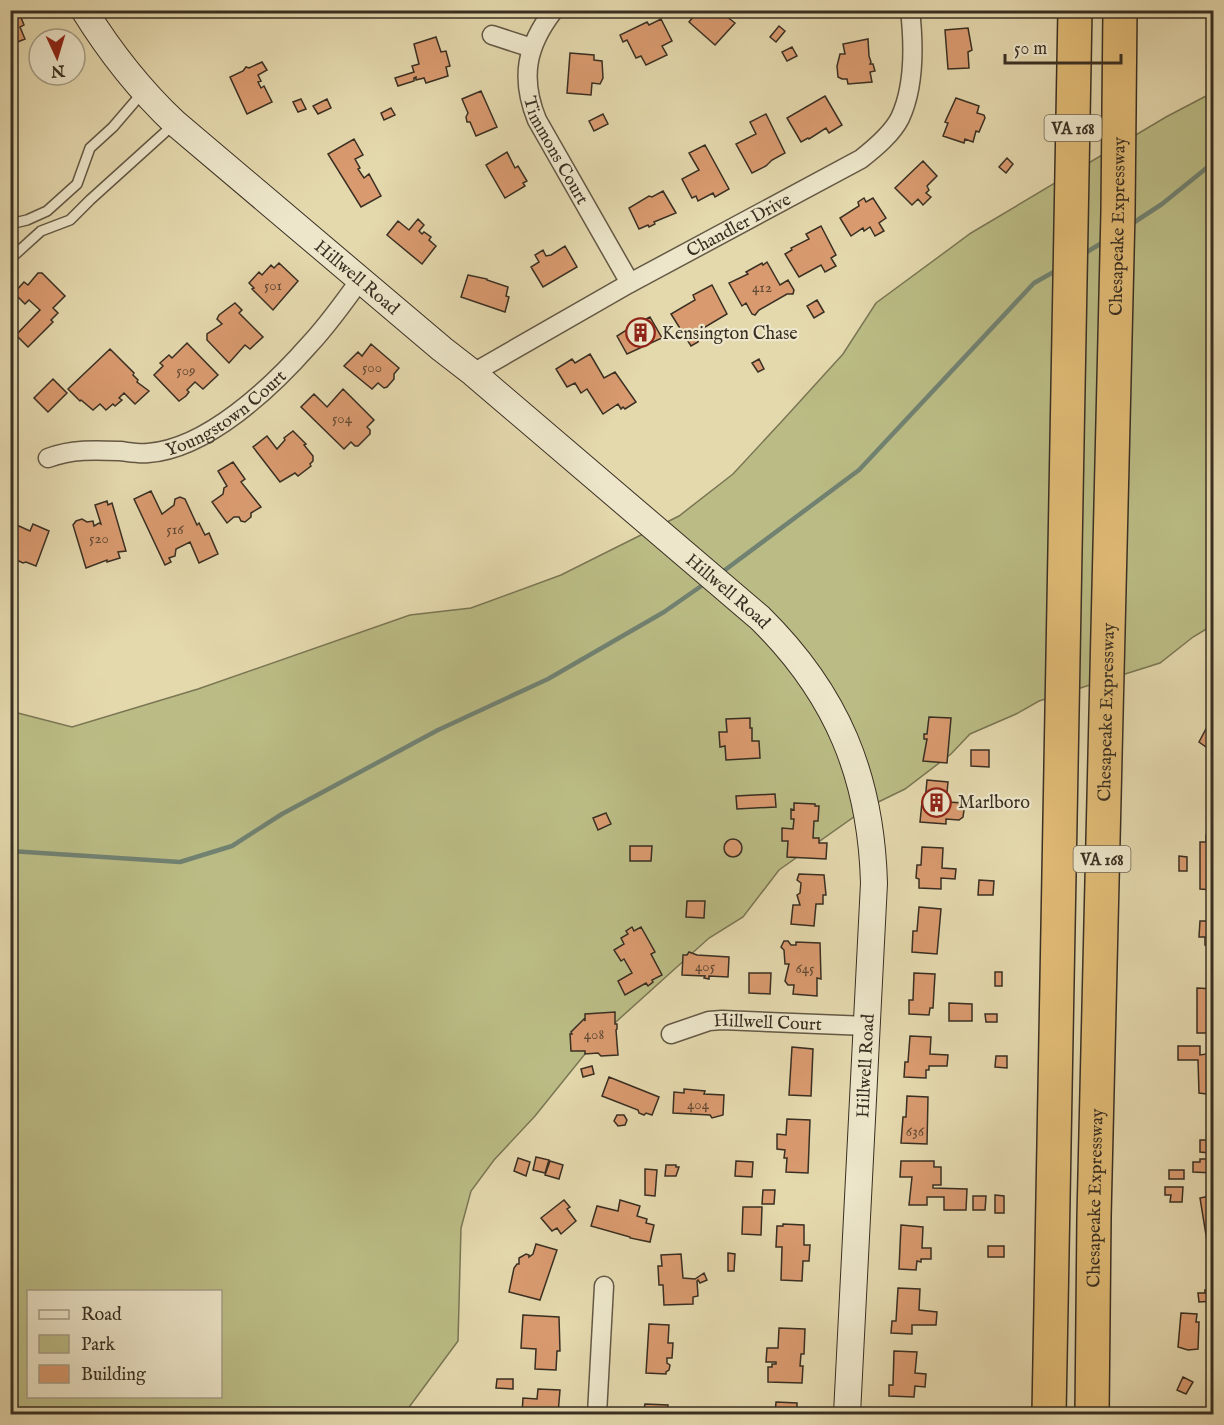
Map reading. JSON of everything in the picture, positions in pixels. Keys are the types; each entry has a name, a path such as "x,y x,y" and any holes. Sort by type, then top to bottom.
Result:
{"highway":[{"name":"VA 168","path":"1049,1414 1075,10"},
{"name":"Chesapeake Expressway","path":"1092,1414 1118,212 1120,10"}],"street":[{"name":"Hillwell Road","path":"84,10 122,67 143,92 175,123 760,618 809,674 832,710 856,766 867,806 873,847 874,883 847,1414"},
{"name":"Timmons Court","path":"554,10 543,25 528,62 526,79 534,112 630,283"},
{"name":"Chandler Drive","path":"473,373 630,283 861,159 880,144 900,119 910,85 912,66 910,10"},
{"path":"492,35 532,48"},
{"name":"Youngstown Court","path":"48,458 67,451 148,453 170,448 200,436 225,421 266,388 310,345 360,280"},
{"name":"Hillwell Court","path":"671,1034 709,1021 722,1020 867,1026"},
{"path":"597,1414 604,1286"}],"lane":[{"path":"10,224 27,220 47,211 77,184 90,148 113,127 143,92"},
{"path":"10,259 41,231 70,220 175,123"}],"green space":[{"path":"1213,94 1213,625 1193,637 1160,663 1039,701 1016,714 970,734 951,754 905,789 868,807 779,870 743,917 709,938 597,1039 535,1116 494,1160 471,1191 461,1228 458,1341 404,1414 11,1414 10,711 72,727 198,689 410,615 471,608 561,575 679,516 733,474 783,420 843,354 876,303 971,233 1166,117"}],"building":[{"path":"10,10 18,10 24,25 20,27 25,39 10,45"},
{"path":"699,10 731,10 726,16 735,23 715,45 689,22"},
{"path":"661,19 672,41 662,46 667,55 646,65 641,56 636,58 627,40 623,42 620,35 647,22 649,25"},
{"path":"779,26 785,31 776,42 770,37"},
{"path":"968,28 972,50 968,52 969,68 948,69 945,30"},
{"path":"436,37 441,52 446,51 450,66 446,67 448,76 426,83 424,78 416,80 416,77 414,81 398,86 395,78 414,72 412,66 419,64 414,44"},
{"path":"868,39 870,64 873,64 875,71 870,72 872,82 848,84 847,79 838,77 837,66 840,54 845,54 843,44"},
{"path":"792,47 797,56 787,61 782,52"},
{"path":"570,53 594,55 594,60 602,61 603,78 600,84 592,83 591,95 567,93"},
{"path":"262,62 267,70 258,75 261,81 258,82 261,88 264,86 272,102 247,114 230,77 243,71 246,67 249,68"},
{"path":"481,91 497,127 476,136 470,122 467,122 468,113 462,99"},
{"path":"825,96 842,125 829,133 826,128 801,142 787,118"},
{"path":"956,98 979,106 977,113 984,115 985,118 979,132 976,131 973,142 965,139 964,143 943,136 948,123 945,122"},
{"path":"301,99 306,109 298,112 293,102"},
{"path":"327,99 331,108 318,114 313,106"},
{"path":"391,108 395,115 384,120 381,113"},
{"path":"603,114 608,124 594,131 589,121"},
{"path":"766,114 785,153 752,173 736,144 756,134 750,122"},
{"path":"354,139 363,155 355,159 360,168 358,169 364,178 369,174 381,196 361,207 328,154"},
{"path":"705,145 729,189 715,197 713,193 698,201 696,196 692,198 682,179 699,170 689,153"},
{"path":"507,152 515,168 518,166 527,181 523,183 525,186 505,198 486,165"},
{"path":"1007,158 1013,164 1006,173 999,167"},
{"path":"923,161 937,176 927,186 929,190 926,193 931,197 923,205 918,199 912,205 895,188"},
{"path":"663,191 676,213 654,222 655,224 649,227 648,225 639,229 629,208"},
{"path":"864,198 866,202 873,198 886,218 879,223 884,231 875,236 870,227 864,231 863,228 851,236 840,218 859,206 858,202"},
{"path":"418,219 424,225 419,231 431,237 429,240 436,246 422,264 387,235 398,221 409,230"},
{"path":"821,226 836,255 831,258 836,266 825,272 821,265 799,277 785,254 792,250 791,248 809,239 806,234"},
{"path":"565,246 577,267 543,287 531,267 539,262 535,255 543,250 546,256 551,255"},
{"path":"767,262 780,285 788,280 794,290 793,294 787,294 759,310 755,315 746,303 742,306 729,283"},
{"path":"279,263 298,281 273,310 249,283 259,272 262,275 271,265 274,268"},
{"path":"38,273 42,273 65,296 53,308 58,313 51,320 53,322 28,347 16,335 40,310 29,300 25,304 14,293 24,282 28,285"},
{"path":"468,275 508,287 506,296 509,297 505,312 461,297"},
{"path":"712,285 727,314 695,333 699,339 691,346 671,314 695,300 693,295"},
{"path":"817,300 824,312 814,318 807,306"},
{"path":"235,303 242,310 239,313 263,337 250,349 245,345 229,363 207,340 207,334 222,324 217,319 219,315"},
{"name":"Kensington Chase","path":"650,317 662,338 627,354 617,336 636,324 635,322"},
{"path":"187,343 218,375 203,389 195,382 187,390 189,392 186,396 179,401 154,375 163,366 160,363 169,355 172,358"},
{"path":"371,344 399,368 394,374 394,379 384,388 378,383 372,389 344,366 358,352 362,356"},
{"path":"110,349 134,373 137,382 149,391 135,404 124,393 119,398 122,400 115,406 113,404 106,410 100,404 93,410 68,389"},
{"path":"590,354 604,378 615,372 636,402 625,409 623,407 621,409 618,404 603,414 587,389 581,393 575,383 567,387 556,369 572,359 575,363"},
{"path":"759,359 764,369 758,372 752,363"},
{"path":"53,379 67,393 48,412 34,398"},
{"path":"343,389 374,420 367,427 370,434 358,446 351,442 344,449 301,407 314,394 327,407"},
{"path":"293,431 306,444 304,445 313,456 313,461 311,466 298,476 295,473 280,482 253,447 267,436 277,449 285,440 284,438"},
{"path":"233,462 245,479 241,482 261,507 251,513 251,517 245,522 239,517 234,517 227,523 212,502 223,494 227,486 218,471"},
{"path":"151,491 162,514 174,505 175,499 180,497 185,499 197,525 199,523 205,535 209,533 218,554 199,563 190,542 176,549 175,556 169,558 171,562 165,565 134,499"},
{"path":"107,501 108,505 112,503 126,551 118,552 120,558 86,568 73,525 82,519 87,522 93,521 94,526 101,524 95,505"},
{"path":"10,522 30,531 33,524 49,531 36,566 10,557"},
{"path":"929,717 951,718 947,763 923,761 927,739 924,739 924,734 927,734"},
{"path":"750,718 752,741 759,741 760,758 726,760 725,746 720,747 719,732 727,732 726,719"},
{"path":"1207,727 1214,728 1214,746 1208,744 1206,747 1199,742"},
{"path":"971,750 989,750 989,767 971,766"},
{"path":"1209,776 1214,776 1214,796 1208,795"},
{"name":"Marlboro","path":"927,780 948,782 946,802 965,803 963,817 959,820 946,819 946,824 920,822"},
{"path":"775,794 776,807 737,809 736,796"},
{"path":"794,803 819,806 818,821 814,821 813,838 819,838 819,843 827,843 826,859 787,857 788,841 782,841 782,828 793,829 794,819 791,819 791,809 794,810"},
{"path":"606,813 611,824 598,830 593,818"},
{"path":"1206,835 1214,835 1214,890 1200,889 1200,842 1206,842"},
{"path":"733,839 739,842 742,848 739,854 733,857 727,854 724,848 727,842"},
{"path":"630,846 652,846 651,861 630,861"},
{"path":"922,847 943,848 942,868 956,869 955,879 941,878 941,889 919,888 919,879 916,878 917,865 921,865"},
{"path":"1179,856 1187,857 1187,871 1179,871"},
{"path":"799,874 824,875 826,895 823,895 823,904 816,904 814,926 791,924 793,905 800,905 797,895 800,893 801,883 797,880"},
{"path":"979,880 994,881 993,895 978,895"},
{"path":"687,901 705,901 704,918 686,917"},
{"path":"919,907 941,909 937,954 912,952 913,931 917,931"},
{"path":"1211,911 1214,911 1214,945 1205,945 1205,937 1199,937 1200,921 1211,921"},
{"path":"632,927 634,931 641,927 655,952 651,954 662,975 652,980 653,982 648,986 646,983 625,995 618,981 632,973 624,959 621,961 614,950 624,944 621,938 628,934 626,931"},
{"path":"784,941 788,941 791,945 796,945 796,942 820,943 821,979 817,978 817,996 793,994 794,985 788,985 785,981 789,964 785,964 784,950 781,947"},
{"path":"689,952 697,955 729,957 728,977 709,976 709,979 704,978 705,976 682,975 683,955"},
{"path":"995,972 1002,972 1002,986 995,986"},
{"path":"749,973 771,973 770,994 749,993"},
{"path":"914,973 935,974 933,1008 930,1008 929,1015 909,1014 909,1000 913,1000"},
{"path":"1197,988 1214,989 1214,1033 1197,1033"},
{"path":"949,1003 972,1004 972,1021 949,1021"},
{"path":"615,1012 618,1055 601,1056 598,1053 585,1054 585,1051 571,1051 570,1034 584,1019 585,1021 585,1014"},
{"path":"985,1014 997,1014 997,1022 986,1022"},
{"path":"910,1036 931,1037 930,1054 948,1055 947,1066 929,1066 929,1070 926,1070 926,1078 904,1077"},
{"path":"1178,1046 1200,1046 1200,1055 1214,1053 1214,1095 1199,1093 1198,1060 1178,1060"},
{"path":"792,1047 813,1049 811,1096 789,1095"},
{"path":"996,1056 1007,1056 1007,1068 995,1067"},
{"path":"592,1066 594,1074 583,1077 581,1069"},
{"path":"609,1077 659,1097 652,1115 646,1113 644,1115 638,1110 602,1096"},
{"path":"684,1089 705,1091 704,1094 724,1095 723,1115 712,1118 710,1115 673,1113 674,1092 684,1093"},
{"path":"907,1096 928,1097 927,1144 901,1143"},
{"path":"617,1115 624,1115 627,1120 625,1125 618,1126 614,1121"},
{"path":"787,1119 810,1120 808,1173 786,1172 785,1150 777,1149 777,1134 786,1135"},
{"path":"1211,1123 1214,1123 1214,1173 1193,1172 1193,1162 1210,1159 1210,1153 1200,1152 1200,1140 1210,1140"},
{"path":"536,1157 549,1160 545,1173 533,1170"},
{"path":"518,1158 530,1162 526,1176 514,1171"},
{"path":"550,1161 563,1165 559,1179 545,1175"},
{"path":"736,1161 753,1162 752,1177 735,1176"},
{"path":"901,1161 934,1161 934,1167 941,1167 941,1185 933,1185 933,1188 967,1189 966,1210 944,1210 944,1197 927,1197 927,1205 909,1205 912,1177 900,1177"},
{"path":"666,1165 679,1167 676,1176 665,1176"},
{"path":"645,1169 657,1170 655,1196 645,1195"},
{"path":"1169,1170 1184,1170 1184,1179 1169,1179"},
{"path":"1165,1187 1183,1187 1182,1202 1170,1202 1171,1195 1165,1195"},
{"path":"763,1190 775,1190 774,1204 762,1204"},
{"path":"995,1195 1004,1196 1004,1213 995,1213"},
{"path":"1214,1195 1214,1240 1207,1241 1200,1198"},
{"path":"973,1196 986,1196 985,1210 973,1210"},
{"path":"564,1200 570,1207 567,1209 576,1221 561,1234 557,1228 552,1231 541,1218"},
{"path":"620,1200 640,1206 637,1216 647,1219 646,1223 654,1225 650,1242 591,1226 597,1206 618,1211"},
{"path":"743,1207 762,1207 761,1235 742,1234"},
{"path":"783,1224 804,1225 804,1245 810,1245 809,1261 803,1261 802,1281 781,1280 782,1247 776,1247 777,1226 783,1226"},
{"path":"901,1225 923,1227 922,1248 931,1248 931,1259 917,1261 916,1270 899,1269"},
{"path":"536,1244 557,1250 540,1300 509,1292 514,1268 519,1264 519,1258 526,1254 529,1257 533,1254"},
{"path":"988,1246 1004,1246 1004,1257 988,1257"},
{"path":"728,1253 735,1254 734,1271 728,1271"},
{"path":"681,1254 683,1278 695,1279 704,1273 707,1280 700,1283 697,1281 698,1296 693,1297 693,1304 664,1305 663,1285 659,1285 658,1266 662,1266 661,1255"},
{"path":"898,1288 920,1289 919,1310 937,1312 936,1325 912,1325 912,1334 891,1333 892,1321 896,1321"},
{"path":"1205,1290 1214,1292 1214,1301 1199,1302 1198,1293 1205,1293"},
{"path":"1181,1313 1197,1314 1198,1349 1188,1350 1178,1347"},
{"path":"523,1315 559,1317 560,1351 557,1351 556,1370 535,1369 536,1349 521,1348"},
{"path":"649,1324 669,1325 668,1343 673,1343 672,1358 667,1358 667,1363 670,1365 666,1374 646,1373"},
{"path":"779,1328 805,1329 804,1354 801,1354 800,1366 803,1366 802,1383 768,1382 768,1367 772,1367 772,1364 776,1362 766,1362 767,1348 778,1348"},
{"path":"894,1351 917,1352 915,1373 926,1374 925,1387 915,1386 914,1397 889,1396 889,1385 893,1385"},
{"path":"1183,1377 1193,1382 1186,1394 1177,1390"},
{"path":"497,1379 513,1379 513,1389 496,1388"},
{"path":"538,1389 560,1390 558,1414 522,1414 523,1398 537,1399"},
{"path":"776,1402 797,1403 797,1414 775,1414"},
{"path":"645,1404 668,1405 667,1414 643,1414"}],"waterway":[{"path":"1130,225 1162,204 1214,162"},
{"path":"1082,255 1105,241"},
{"path":"721,573 859,470 1034,283 1059,269"},
{"path":"10,851 180,862 232,846 282,814 438,730 548,679 664,612 707,582"}],"place":[{"name":"Kensington Chase","path":"641,333"},
{"name":"Marlboro","path":"937,802"}]}
